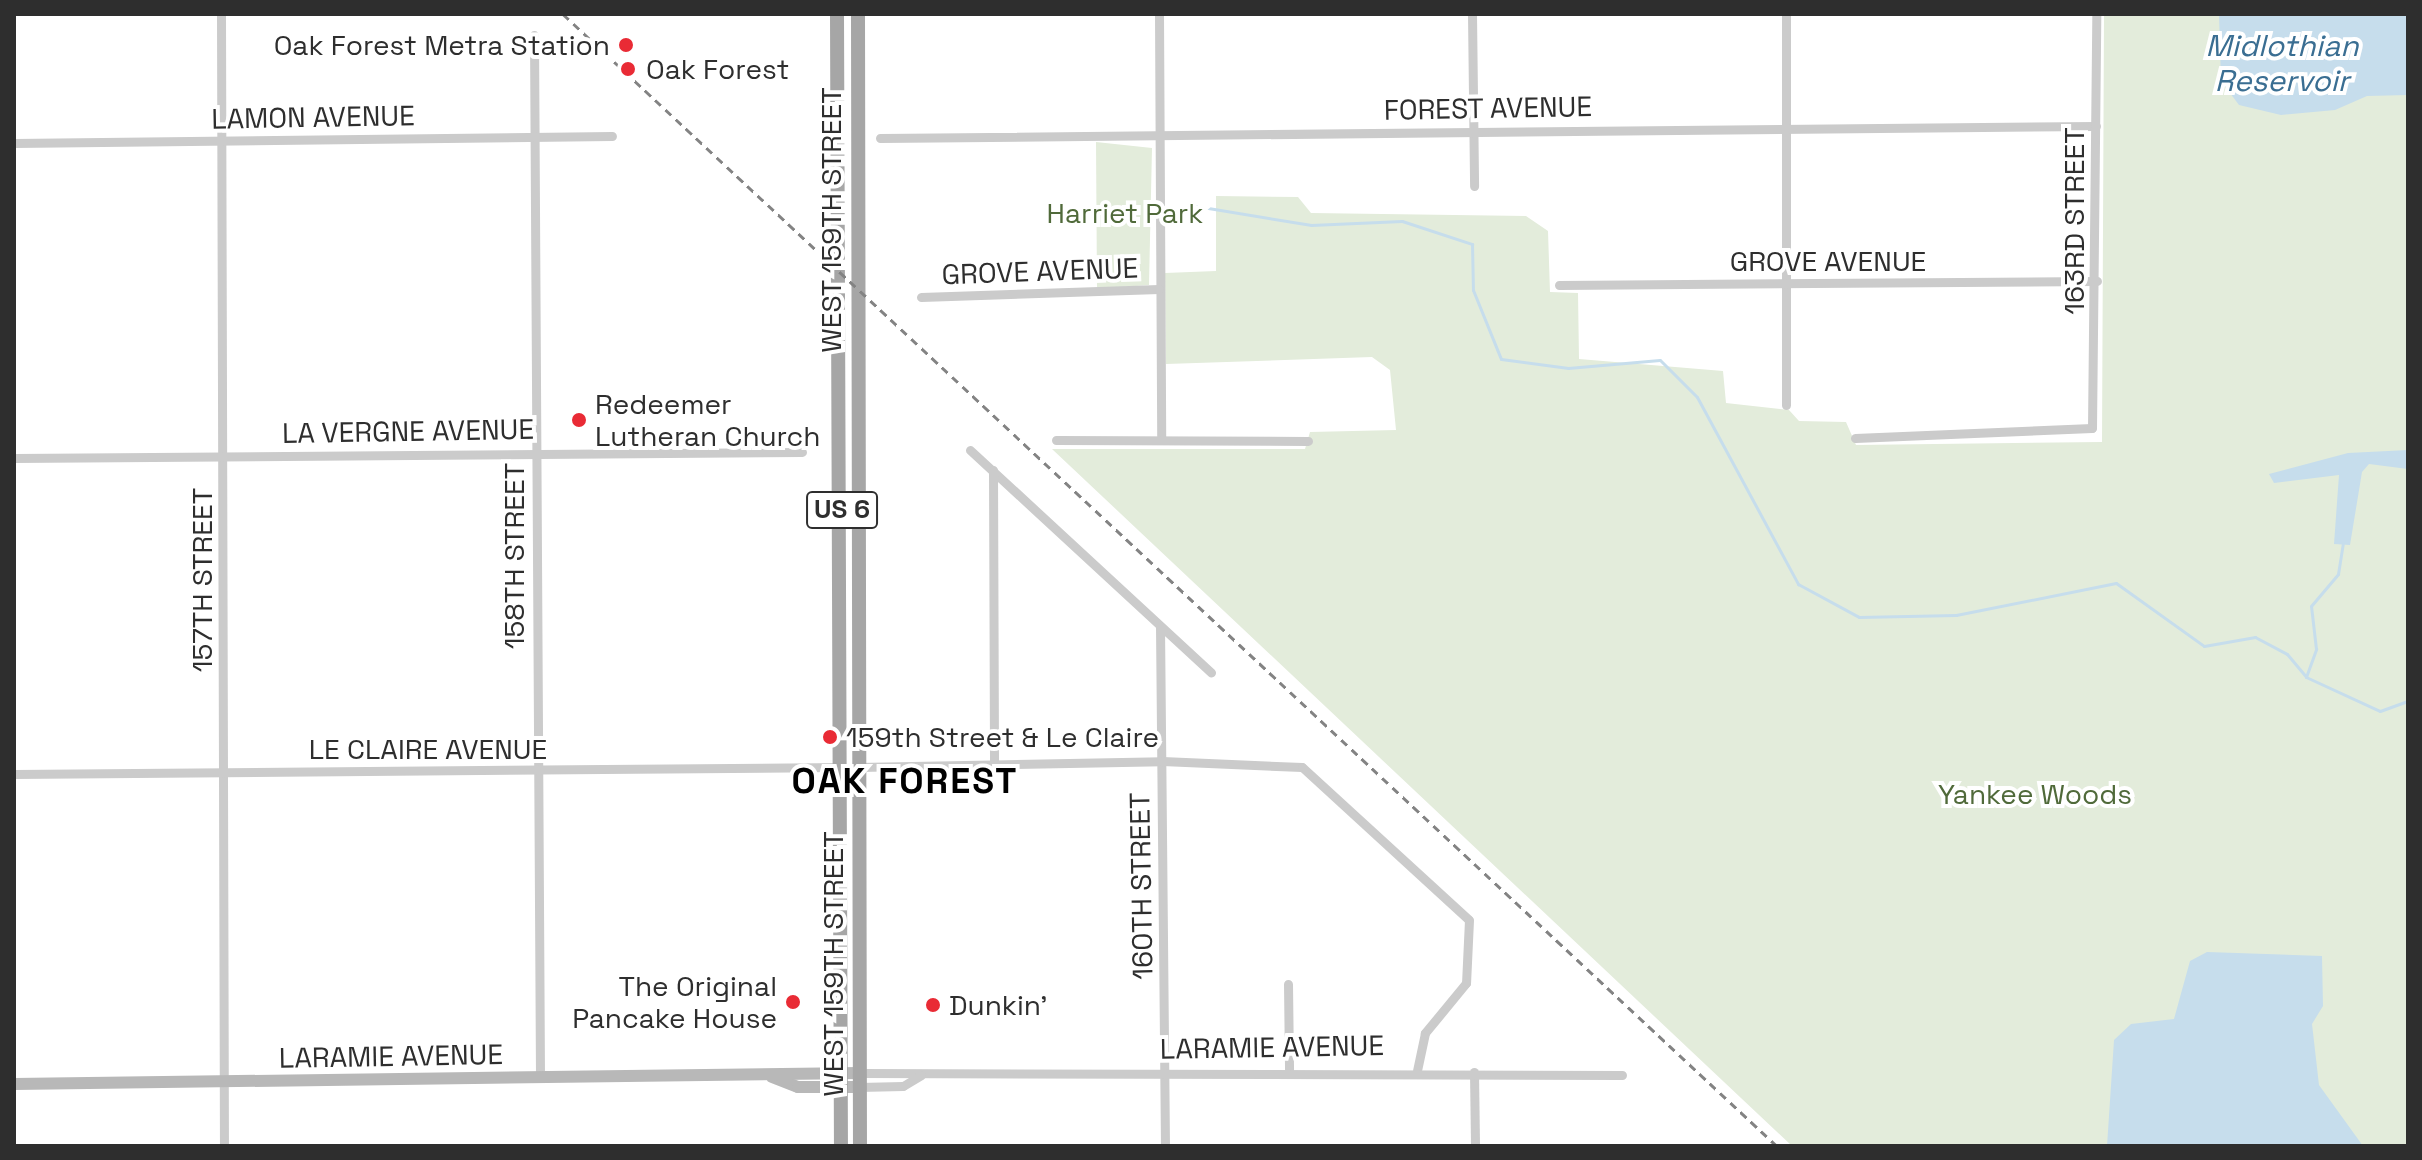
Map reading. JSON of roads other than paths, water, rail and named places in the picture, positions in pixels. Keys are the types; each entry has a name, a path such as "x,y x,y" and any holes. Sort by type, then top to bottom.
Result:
{"main road":[{"name":"WEST 159TH STREET","path":"837,14 843,767 841,1146"},
{"name":"WEST 159TH STREET","path":"858,14 860,1146"}],"street":[{"name":"157TH STREET","path":"221,14 224,1146"},
{"path":"1159,14 1161,440"},
{"path":"1472,14 1474,186"},
{"path":"1786,14 1786,405"},
{"name":"163RD STREET","path":"1855,438 2092,428 2097,281 2096,14"},
{"name":"158TH STREET","path":"534,35 540,1078"},
{"name":"FOREST AVENUE","path":"880,138 2096,126"},
{"name":"LAMON AVENUE","path":"14,143 612,136"},
{"name":"GROVE AVENUE","path":"1559,285 2097,281"},
{"name":"GROVE AVENUE","path":"921,297 1159,289"},
{"path":"1056,440 1308,441"},
{"path":"970,450 1211,672"},
{"name":"LA VERGNE AVENUE","path":"14,458 535,451 802,452"},
{"path":"993,470 994,765"},
{"name":"160TH STREET","path":"1160,626 1165,1146"},
{"path":"859,767 1162,761 1302,767 1469,920 1466,983 1425,1033 1417,1070"},
{"name":"LE CLAIRE AVENUE","path":"14,774 843,767"},
{"path":"1288,984 1289,1071"},
{"name":"LARAMIE AVENUE","path":"14,1084 769,1076 860,1080 922,1074 1417,1070 1622,1075"},
{"path":"1474,1072 1475,1146"}],"water":[{"name":"Midlothian Reservoir","path":"2219,14 2408,14 2408,95 2367,96 2335,110 2281,115 2239,105 2221,81"},
{"path":"2408,450 2408,469 2369,464 2362,472 2350,545 2334,544 2339,475 2274,483 2269,474 2348,453"},
{"path":"2207,952 2322,956 2323,1006 2312,1024 2319,1085 2363,1146 2107,1146 2114,1040 2131,1024 2174,1019 2190,961"}],"waterway":[{"path":"1190,205 1311,225 1402,221 1472,244 1473,290 1501,359 1568,368 1660,360 1697,397 1798,584 1859,617 1956,615 2116,583 2204,646 2255,637 2287,654 2306,677 2380,711 2408,701"},
{"path":"2306,677 2316,649 2311,606 2338,574 2343,544"}],"railway":[{"path":"563,14 1777,1146"}],"place":[{"name":"Oak Forest Metra Station","path":"626,45"},
{"name":"Oak Forest","path":"628,69"},
{"name":"Redeemer Lutheran Church","path":"579,420"},
{"name":"159th Street & Le Claire","path":"830,737"},
{"name":"The Original Pancake House","path":"793,1002"},
{"name":"Dunkin'","path":"933,1005"}],"district":[{"name":"OAK FOREST","path":"905,782"}],"park label":[{"name":"Harriet Park","path":"1125,213"},
{"name":"Yankee Woods","path":"2035,794"}]}
